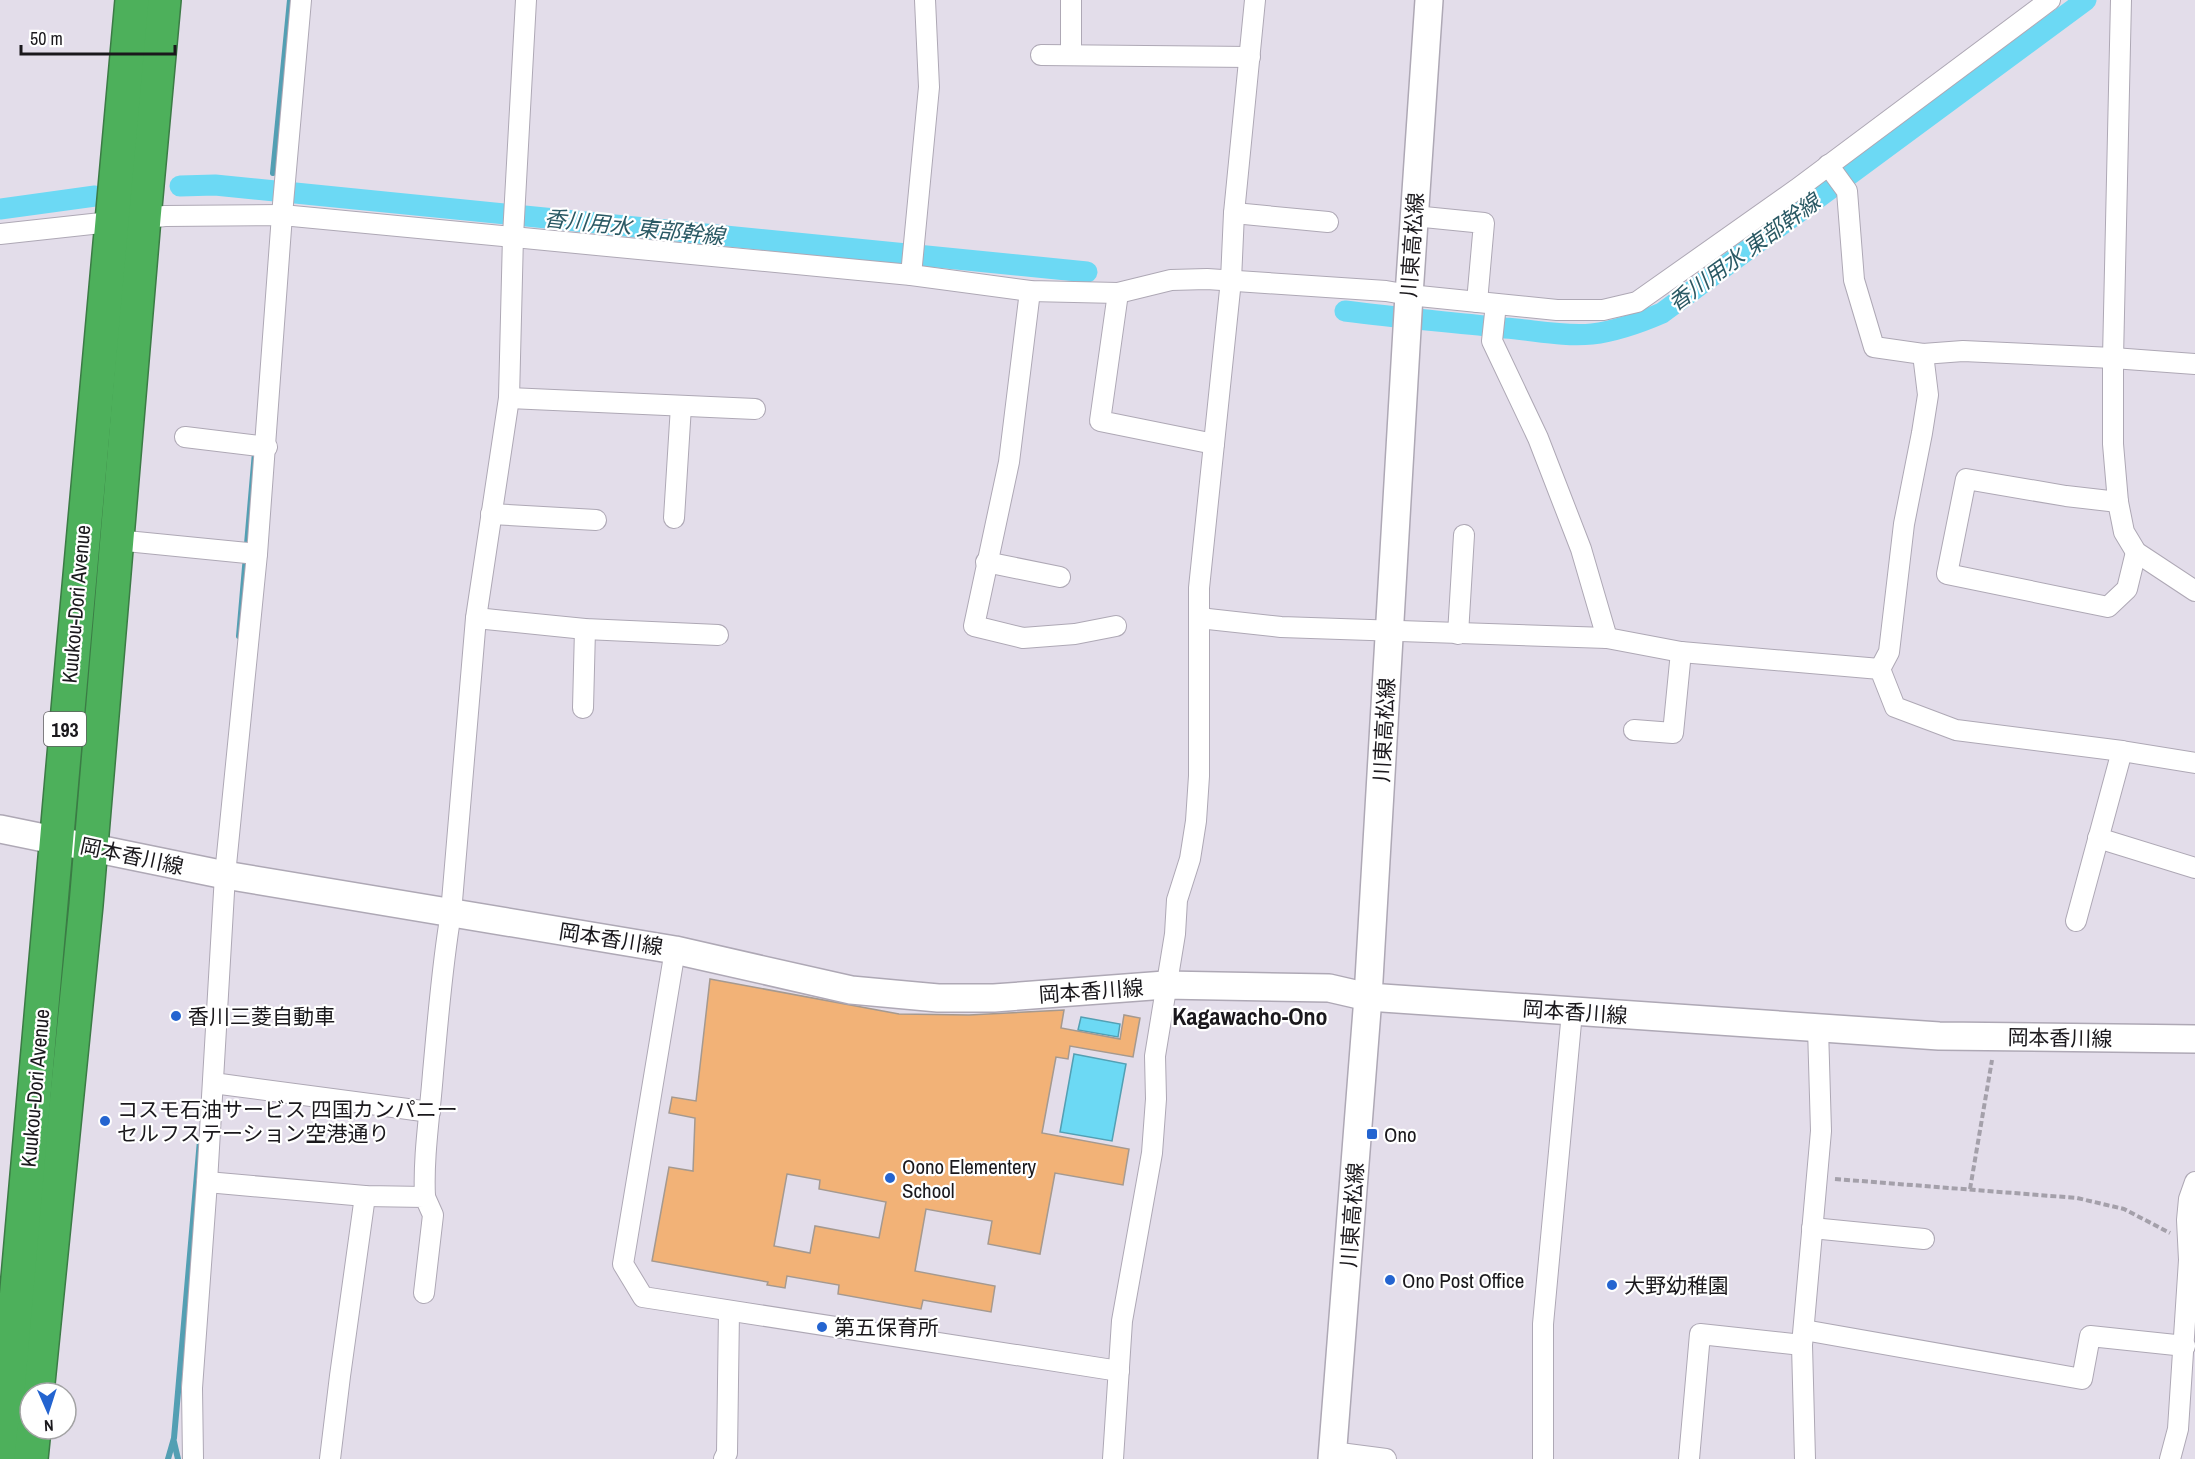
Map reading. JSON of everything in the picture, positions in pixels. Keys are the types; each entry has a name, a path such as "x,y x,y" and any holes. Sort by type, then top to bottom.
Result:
{"highway":[{"name":"Kuukou-Dori Avenue","path":"2,1459 132,0"},
{"name":"Kuukou-Dori Avenue","path":"39,1381 91,847 164,0"},
{"path":"31,1459 33,1441"}],"main road":[{"name":"川東高松線","path":"1332,1455 1368,997 1409,295 1429,0"},
{"name":"岡本香川線","path":"0,829 225,875 675,950 850,990 938,998 994,998 1165,985 1329,988 1368,997 1939,1036 2195,1039"}],"street":[{"path":"193,1459 192,1388 225,875 256,554 301,0"},
{"path":"424,1293 433,1215 425,1197 424,1179 445,946 451,912 476,618 509,398 513,236 526,0"},
{"path":"911,275 929,87 925,0"},
{"path":"1071,0 1071,55"},
{"path":"1113,1459 1122,1321 1152,1153 1156,1099 1155,1056 1175,934 1177,900 1190,859 1196,821 1199,776 1199,588 1255,0"},
{"path":"0,234 165,216 282,215 911,275 1030,291 1118,293 1171,280 1230,280 1374,290 1557,310 1603,310 1637,302 1829,166 2050,0"},
{"path":"2121,0 2113,358 2113,444 2118,502 2124,532 2136,552 2195,591"},
{"path":"1041,55 1250,57"},
{"path":"1829,166 1847,191 1854,280 1874,347 1923,354 1963,351 2195,364"},
{"path":"1234,213 1328,222"},
{"path":"1414,216 1484,223 1492,341 1539,438 1581,549 1606,638"},
{"path":"1030,291 1008,462 974,627 1023,638 1075,634 1116,626"},
{"path":"1118,293 1100,421 1214,444"},
{"path":"1923,354 1928,395 1904,524 1889,652 1880,669 1895,707 1956,730 2122,751 2195,763"},
{"path":"509,398 754,409"},
{"path":"674,518 681,406"},
{"path":"185,437 265,447"},
{"path":"2118,502 1966,479 1947,574 2108,607 2127,589 2136,552"},
{"path":"491,514 596,520"},
{"path":"1458,634 1464,535"},
{"path":"116,540 256,554"},
{"path":"986,562 1060,577"},
{"path":"476,618 585,629 718,635"},
{"path":"1199,618 1281,627 1606,638 1681,652 1880,669"},
{"path":"583,708 585,629"},
{"path":"1635,730 1673,734 1681,652"},
{"path":"2076,921 2122,751"},
{"path":"2098,838 2195,868"},
{"path":"675,950 623,1264 643,1298 1119,1371"},
{"path":"1543,1459 1543,1324 1572,1012"},
{"path":"1806,1459 1803,1337 1821,1131 1818,1028"},
{"path":"213,1083 430,1112"},
{"path":"207,1182 366,1196 425,1197"},
{"path":"2170,1459 2178,1429 2188,1353 2192,1260 2188,1239 2189,1199 2195,1182"},
{"path":"330,1459 341,1365 366,1196"},
{"path":"1812,1228 1924,1239"},
{"path":"724,1459 727,1453 729,1311"},
{"path":"1689,1459 1700,1334 1803,1337 2082,1379 2090,1336 2188,1353"},
{"path":"1332,1455 1386,1459"}],"path":[{"path":"1970,1189 1996,1037"},
{"path":"1817,1177 2077,1198 2124,1209 2165,1231 2188,1239"}],"water":[{"path":"1081,1017 1120,1024 1118,1037 1078,1030"},
{"path":"1074,1054 1126,1064 1112,1141 1060,1132"}],"building":[{"name":"Oono Elementery School","path":"710,979 899,1014 969,1015 1064,1010 1061,1028 1120,1039 1124,1015 1140,1018 1133,1057 1070,1046 1068,1059 1056,1057 1042,1133 1129,1149 1123,1185 1055,1173 1040,1254 988,1244 992,1221 926,1209 915,1271 995,1286 991,1312 923,1300 921,1309 838,1294 839,1285 787,1276 785,1288 767,1285 768,1282 652,1261 669,1167 693,1171 695,1118 669,1113 672,1097 696,1101","holes":["787,1174 820,1180 819,1189 886,1202 879,1238 815,1226 810,1253 774,1246"]}],"waterway":[{"path":"273,173 290,0"},
{"name":"香川用水 東部幹線","path":"1345,311 1571,335 1610,331 1653,317 1662,313 2086,0"},
{"name":"香川用水 東部幹線","path":"180,186 215,185 1087,272"},
{"name":"香川用水 東部幹線","path":"0,209 95,196"},
{"path":"239,636 255,452"},
{"path":"168,1459 174,1438 200,1140"},
{"path":"174,1442 178,1459"}],"place":[{"name":"香川三菱自動車","path":"176,1016"},
{"name":"コスモ石油サービス 四国カンパニー セルフステーション空港通り","path":"105,1121"},
{"name":"Ono","path":"1372,1134"},
{"name":"Oono Elementery School","path":"890,1178"},
{"name":"Ono Post Office","path":"1390,1280"},
{"name":"大野幼稚園","path":"1612,1285"},
{"name":"第五保育所","path":"822,1327"}],"district":[{"name":"Kagawacho-Ono","path":"1250,1016"}]}
